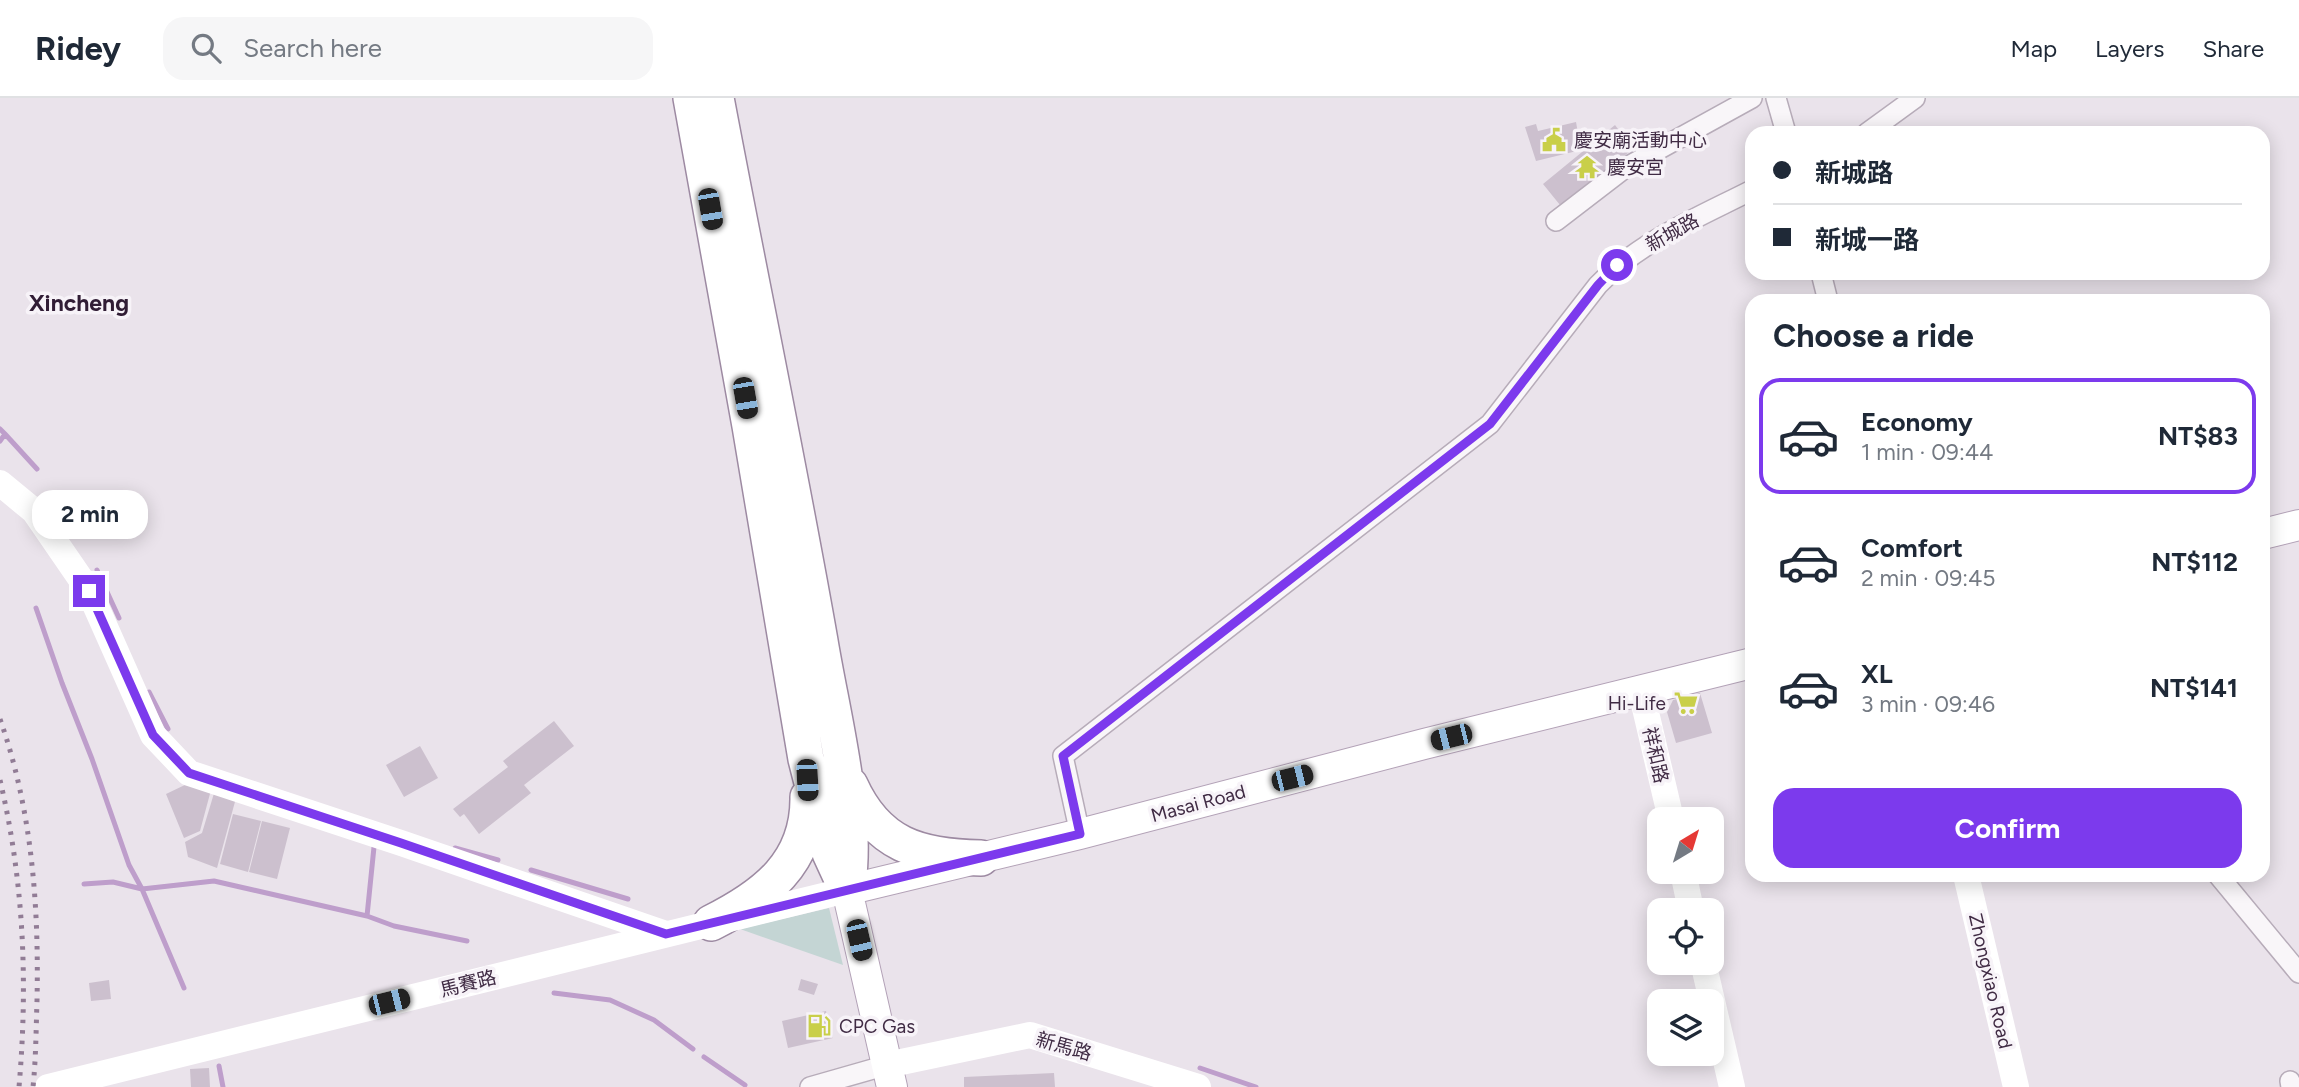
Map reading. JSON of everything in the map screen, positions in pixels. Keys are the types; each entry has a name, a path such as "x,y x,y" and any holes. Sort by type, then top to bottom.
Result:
{"highway":[{"path":"691,98 806,759 830,853 847,890"},
{"path":"716,98 797,514 842,769 850,828 851,864 847,890"},
{"path":"711,923 763,892 792,860 802,843 808,801 806,759"},
{"path":"842,769 858,803 881,830 924,852 947,857 981,858"}],"main road":[{"path":"2270,532 2299,525"},
{"name":"Masai Road","path":"847,890 1080,834 1424,744 1745,665"},
{"path":"847,890 890,1076"}],"street":[{"path":"1556,221 1625,168 1752,98"},
{"path":"1776,98 1784,126"},
{"path":"1876,126 1914,98"},
{"name":"新城路","path":"1080,834 1063,756 1490,424 1598,285 1617,265 1641,249 1745,194"},
{"path":"0,483 34,511 89,591 153,735 189,773 666,934"},
{"name":"祥和路","path":"1641,691 1668,807"},
{"name":"Zhongxiao Road","path":"1968,882 2016,1087"},
{"path":"2224,882 2299,973"},
{"name":"馬賽路","path":"48,1087 847,890"},
{"path":"1706,975 1732,1087"},
{"name":"新馬路","path":"890,1076 1030,1035 1198,1087"},
{"path":"810,1087 890,1076"}],"shaded area":[{"path":"829,908 843,965 740,929"}],"building":[{"name":"慶安廟活動中心","path":"1576,122 1581,150 1536,161 1525,127 1536,124 1538,131"},
{"name":"慶安宮","path":"1615,125 1633,149 1560,205 1543,184"},
{"path":"1700,693 1712,733 1676,743 1667,712 1673,700"},
{"path":"554,721 574,746 524,785 531,793 479,834 464,814 460,817 453,809 508,767 503,761"},
{"path":"420,746 438,778 404,797 386,765"},
{"path":"189,783 211,790 200,831 184,838 166,794"},
{"path":"215,790 236,798 217,868 188,857 185,842 202,833"},
{"path":"233,814 261,821 248,872 220,864"},
{"path":"262,821 290,828 277,879 249,872"},
{"path":"801,979 818,984 814,995 798,990"},
{"path":"109,980 111,999 91,1001 89,983"},
{"path":"826,1011 833,1038 788,1048 782,1021"},
{"path":"209,1068 210,1087 191,1087 190,1069"},
{"path":"1054,1073 1055,1087 964,1087 964,1077"}],"waterway":[{"path":"0,429 5,434 0,441"},
{"path":"5,434 37,469"},
{"path":"97,570 119,618"},
{"path":"36,608 129,865 184,988"},
{"path":"149,692 168,729"},
{"path":"367,916 374,847"},
{"path":"455,848 498,860"},
{"path":"531,870 628,899"},
{"path":"84,884 113,882 142,889 214,881 367,916 394,926 467,941"},
{"path":"554,993 610,1000 654,1020 693,1049"},
{"path":"704,1057 745,1085"},
{"path":"219,1066 223,1087"},
{"path":"1200,1068 1256,1087"}],"railway":[{"path":"0,719 20,788 35,894 37,1001 33,1087"},
{"path":"0,780 14,856 22,933 23,1010 19,1087"}],"place":[{"name":"慶安廟活動中心","path":"1554,140"},
{"name":"慶安宮","path":"1587,167"},
{"name":"Hi-Life","path":"1686,703"},
{"name":"CPC Gas","path":"819,1026"}],"district":[{"name":"Xincheng","path":"79,303"}],"route":[{"path":"89,591 153,735 189,773 666,934 1080,834 1063,756 1490,424 1598,285 1617,265"}]}
